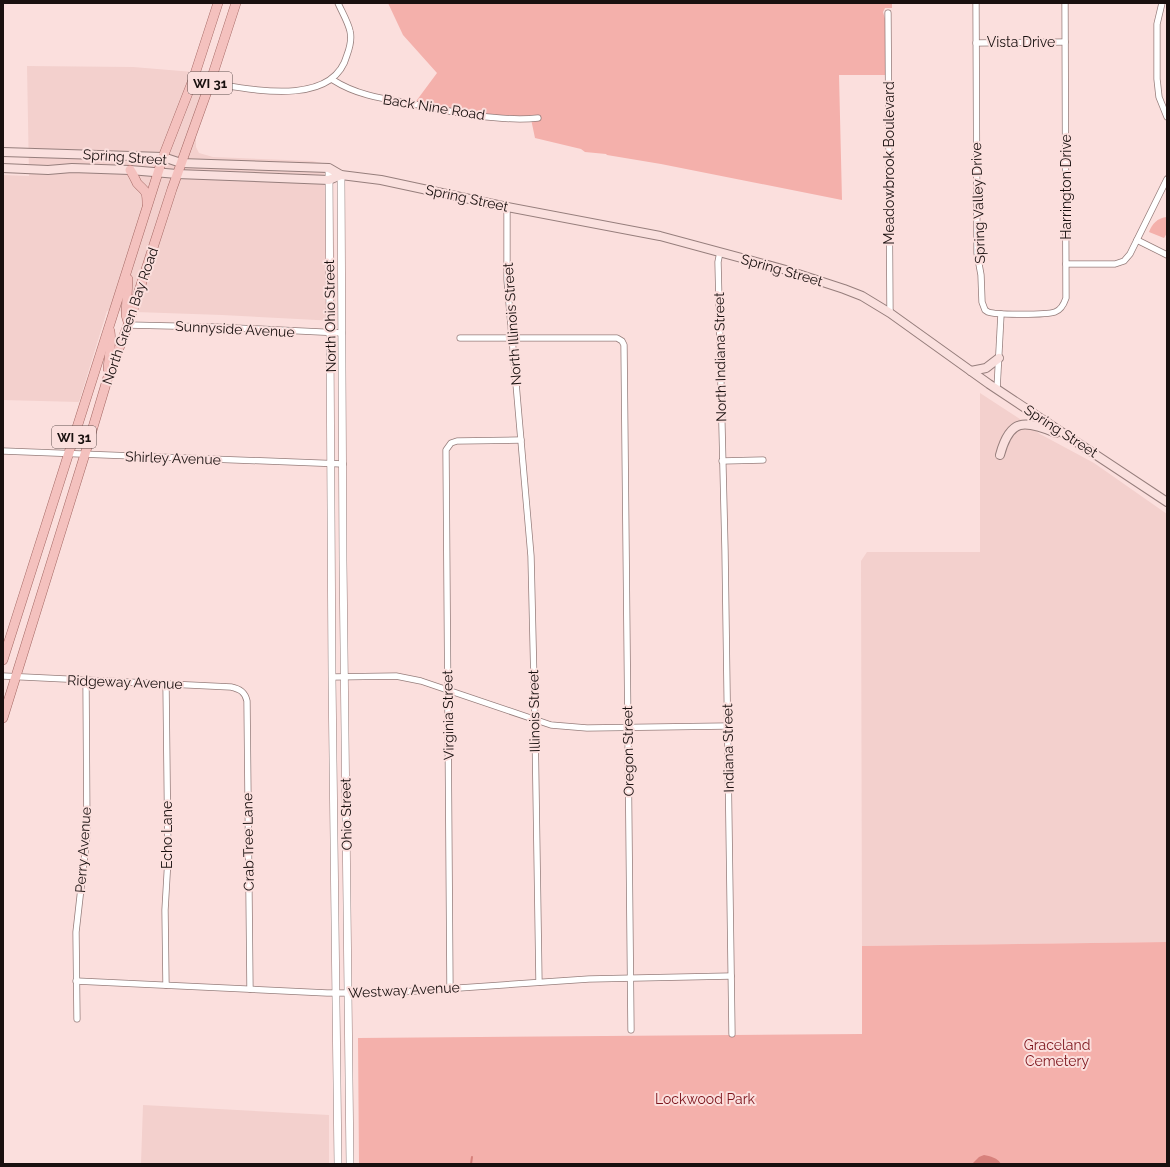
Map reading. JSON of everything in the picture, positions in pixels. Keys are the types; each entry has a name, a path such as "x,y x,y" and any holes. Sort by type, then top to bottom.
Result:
{"main road":[{"name":"North Green Bay Road","path":"3,660 96,372 109,326 128,272 163,157 193,80 218,3"},
{"name":"North Green Bay Road","path":"16,677 86,454 108,377 128,324 177,174 210,83 236,3"},
{"name":"Spring Street","path":"3,152 163,157 181,163 329,168 341,175 381,180 507,207 660,236 786,270 862,296 890,313 997,389 1167,502"},
{"name":"Spring Street","path":"3,168 48,170 72,168 130,170 177,174 329,180 341,175"},
{"path":"130,170 147,195 146,211"},
{"path":"128,272 126,315 128,324"},
{"path":"108,377 111,339 109,326"},
{"path":"971,371 986,368 999,358"},
{"path":"1000,455 1009,432 1018,425 1034,425 1070,438"},
{"name":"WI 31","path":"3,718 16,677"}],"street":[{"path":"210,83 262,91 284,92 308,89 333,80 345,63 351,43 350,31 338,3"},
{"name":"Spring Valley Drive","path":"976,3 977,244 982,284 982,302 985,310 988,312 1001,314"},
{"name":"Harrington Drive","path":"1001,314 1049,314 1062,307 1066,298 1065,3"},
{"path":"1162,3 1158,24 1158,79 1159,97 1167,117"},
{"name":"Meadowbrook Boulevard","path":"888,13 890,313"},
{"name":"Vista Drive","path":"976,43 1065,42"},
{"name":"Back Nine Road","path":"333,80 345,87 365,95 453,112 502,117 538,118"},
{"name":"North Ohio Street","path":"329,168 332,465"},
{"name":"North Ohio Street","path":"341,175 343,464"},
{"path":"1066,264 1120,263 1127,258 1167,179"},
{"name":"North Illinois Street","path":"507,207 507,280 521,440"},
{"path":"329,218 341,218"},
{"path":"1137,240 1167,255"},
{"name":"North Indiana Street","path":"720,252 718,262 722,461"},
{"path":"329,256 341,255"},
{"path":"997,389 1001,314"},
{"name":"Sunnyside Avenue","path":"128,324 342,333"},
{"path":"460,338 512,338"},
{"name":"Oregon Street","path":"512,338 617,338 622,341 624,348 631,1030"},
{"name":"Virginia Street","path":"450,988 446,450 450,444 458,441 521,440"},
{"name":"Illinois Street","path":"521,440 530,556 535,719 539,982"},
{"name":"Shirley Avenue","path":"3,451 332,465 343,464"},
{"path":"722,461 763,460"},
{"name":"Indiana Street","path":"722,461 732,1034"},
{"name":"Ohio Street","path":"343,464 350,1164"},
{"name":"Ohio Street","path":"332,465 332,677 338,1164"},
{"path":"332,543 343,543"},
{"path":"332,610 344,610"},
{"name":"Ridgeway Avenue","path":"3,676 231,687 241,690 245,695"},
{"path":"332,677 402,677 421,680 551,725 573,728 727,726"},
{"name":"Perry Avenue","path":"77,1019 76,932 87,835 86,681"},
{"name":"Echo Lane","path":"166,684 168,858 165,910 166,985"},
{"name":"Crab Tree Lane","path":"245,695 247,701 250,989"},
{"path":"334,783 346,783"},
{"path":"335,877 347,877"},
{"name":"Westway Avenue","path":"76,981 337,993 386,993 589,979 731,976"}],"shaded area":[{"path":"27,66 133,67 217,74 196,135 196,147 199,153 213,157 312,161 332,165 336,321 107,311 79,402 3,400 3,175 29,176"},
{"path":"980,393 1040,434 1094,463 1167,514 1167,942 862,946 861,561 867,552 980,552"},
{"path":"143,1105 329,1115 329,1164 141,1164"},
{"path":"984,1155 996,1159 1001,1164 972,1164 979,1157"}],"green space":[{"path":"388,3 892,3 892,8 885,8 883,12 886,22 887,75 839,75 842,200 661,164 606,154 585,152 581,149 535,138 531,119 502,117 414,104 437,73 403,35"},
{"path":"1167,217 1167,233 1164,238 1149,232 1155,222"},
{"path":"1167,942 1167,1164 359,1164 358,1038 862,1034 862,946"}],"waterway":[{"path":"471,1164 472,1157"}],"park label":[{"name":"Graceland Cemetery","path":"1057,1054"},
{"name":"Lockwood Park","path":"705,1099"}]}
